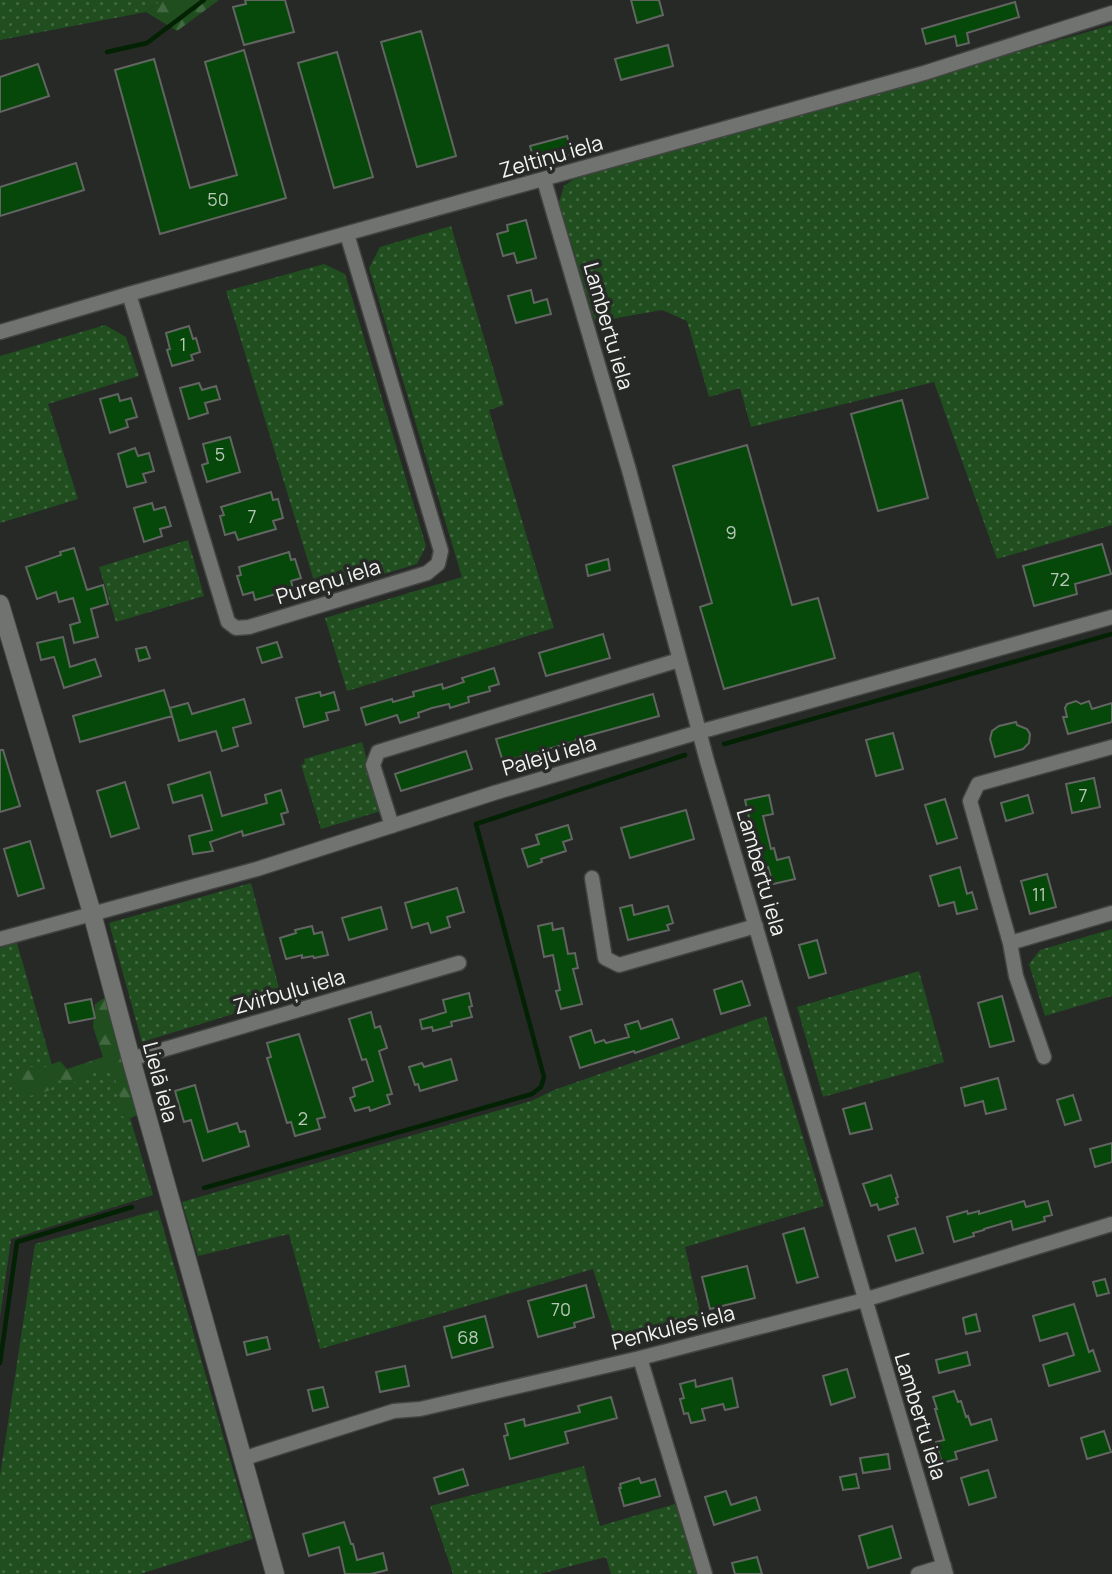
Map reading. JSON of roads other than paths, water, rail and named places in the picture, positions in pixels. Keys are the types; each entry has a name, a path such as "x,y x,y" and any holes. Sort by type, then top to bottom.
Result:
{"street":[{"name":"Zeltiņu iela","path":"0,331 923,73 1112,13"},
{"name":"Lambertu iela","path":"544,180 629,470 699,732 945,1570"},
{"name":"Pureņu iela","path":"129,294 228,622 236,628 249,627 427,573 438,564 440,551 347,234"},
{"name":"Lielā iela","path":"0,604 5,640 92,913 275,1574"},
{"name":"Paleju iela","path":"0,939 257,869 494,793 699,732 1112,617"},
{"path":"392,826 373,765 378,752 679,660"},
{"path":"1045,1057 1016,976 1010,943 970,801 978,784 1112,747"},
{"path":"592,878 605,958 619,965 756,926"},
{"path":"1010,943 1112,913"},
{"name":"Zvirbuļu iela","path":"131,1059 459,963"},
{"name":"Penkules iela","path":"242,1459 394,1411 420,1409 640,1358 864,1300 1112,1224"},
{"path":"640,1358 705,1574"},
{"path":"918,1574 945,1570"}],"waterway":[{"path":"107,52 147,43 204,0"},
{"path":"724,744 1112,634"},
{"path":"204,1188 532,1094 541,1087 544,1077 476,824 685,755"},
{"path":"0,1363 17,1242 132,1207"}]}
